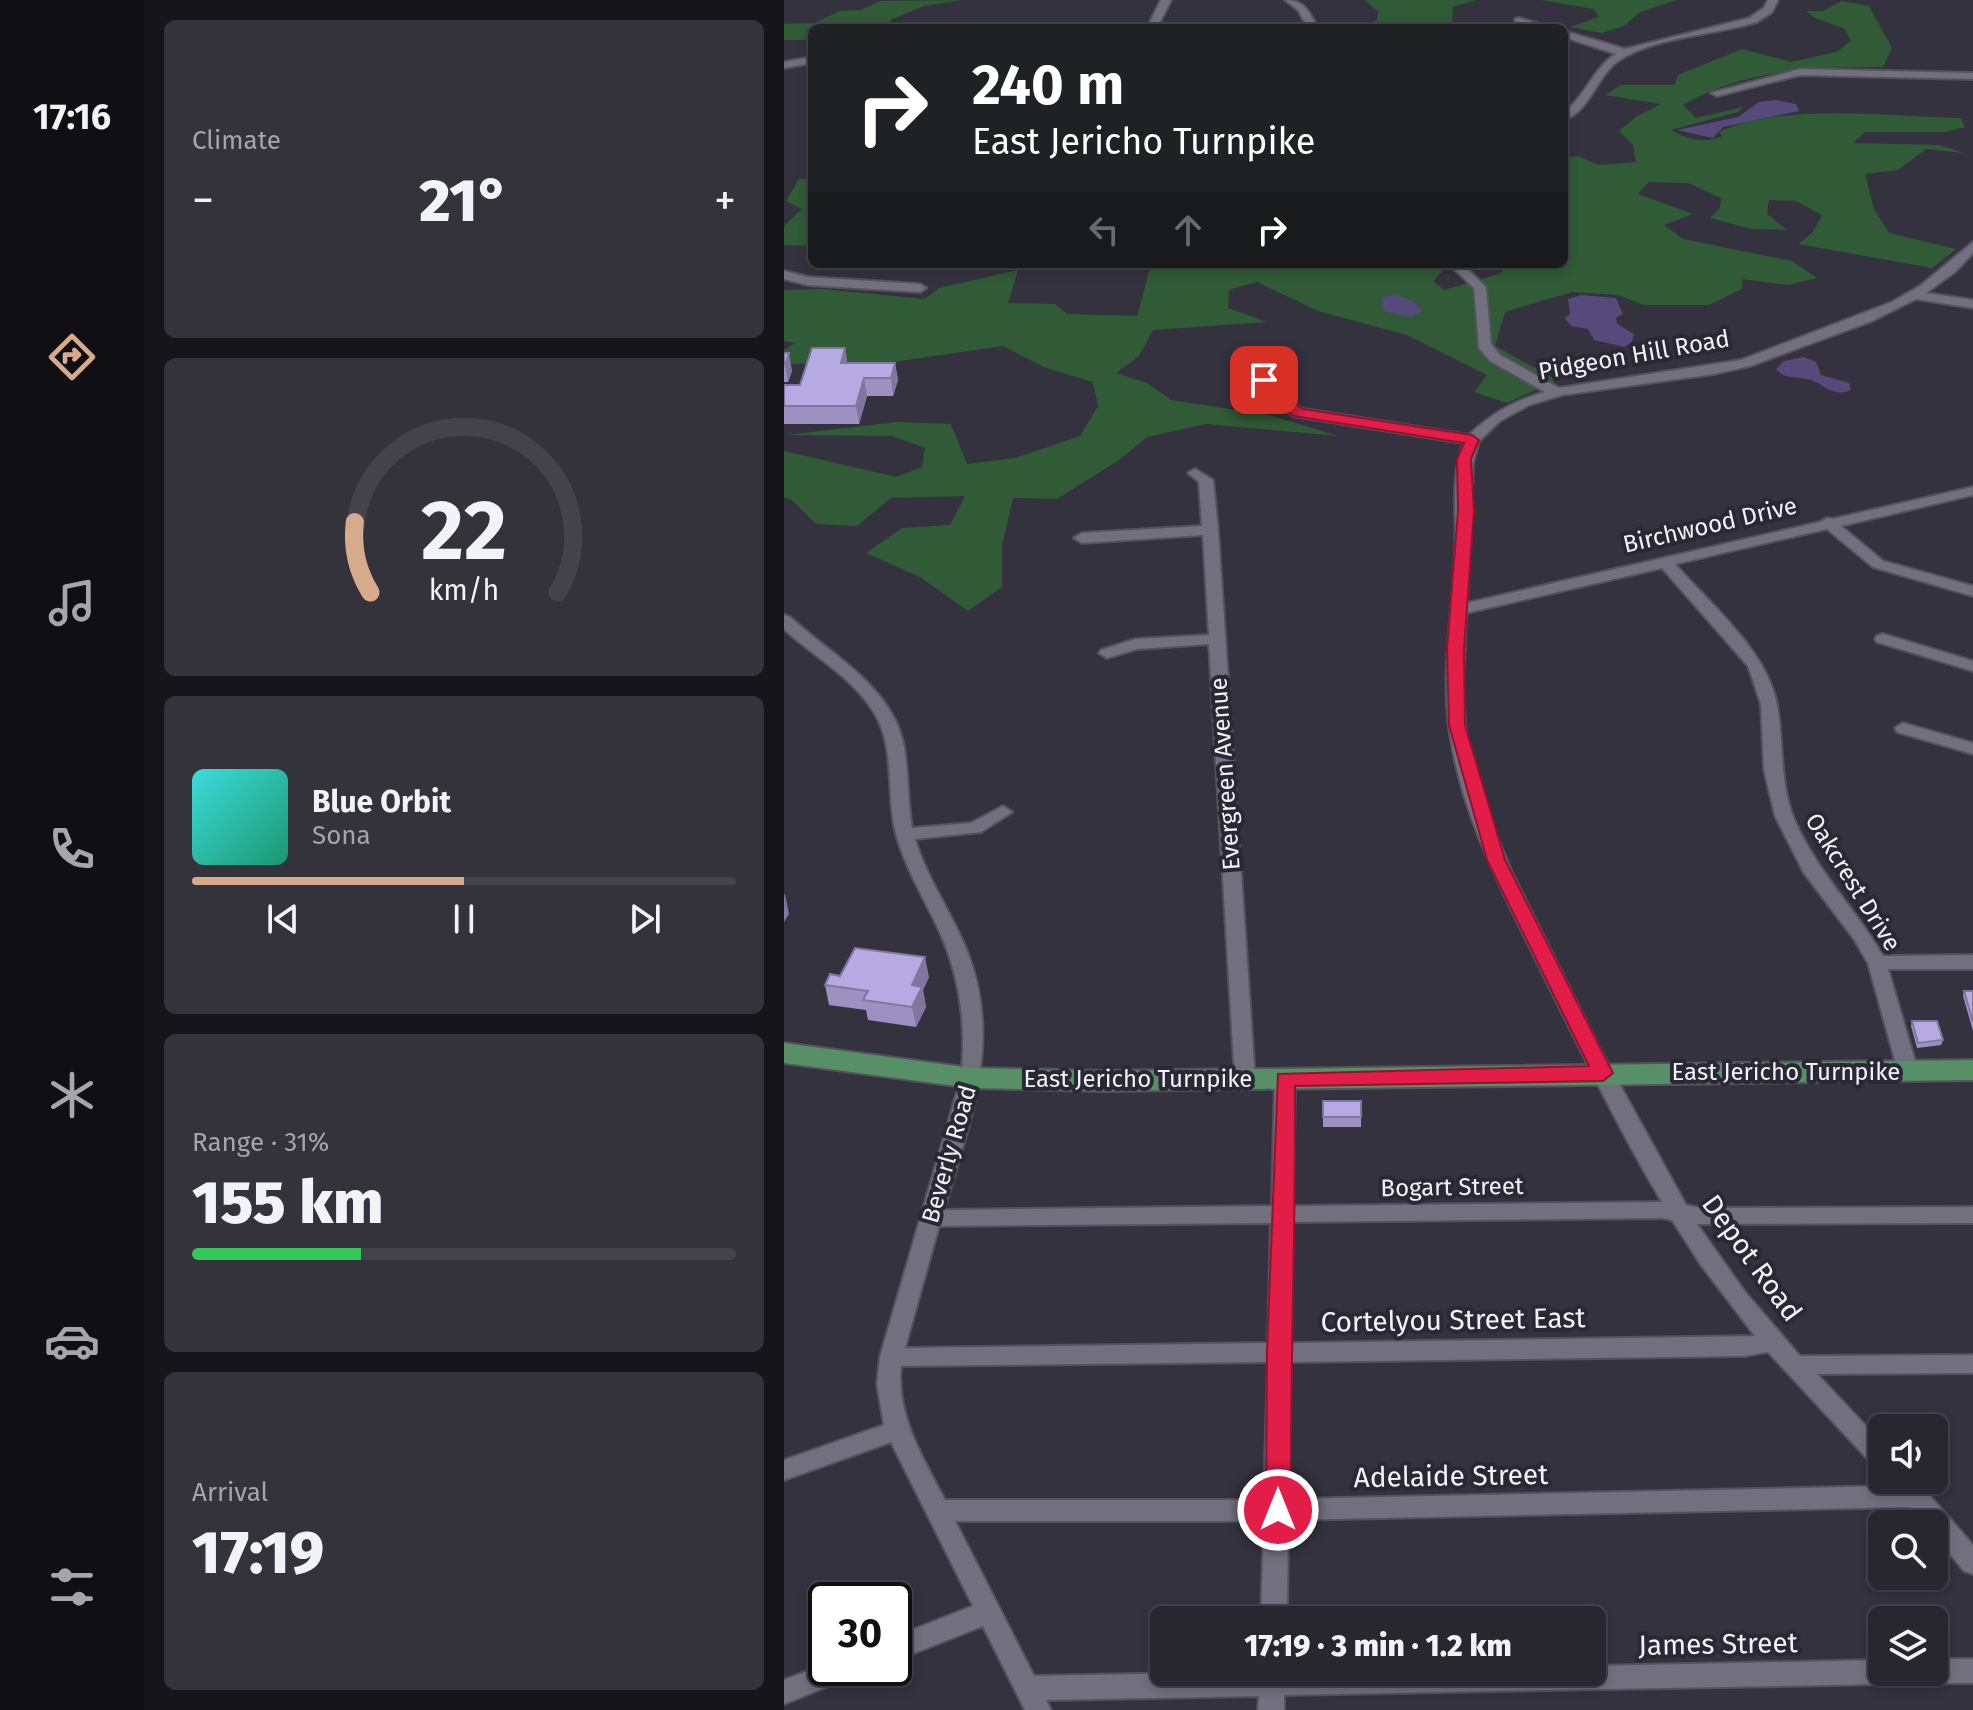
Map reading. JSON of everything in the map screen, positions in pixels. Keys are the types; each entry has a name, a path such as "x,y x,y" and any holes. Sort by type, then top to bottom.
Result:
{"main road":[{"name":"East Jericho Turnpike","path":"784,1053 971,1078 1245,1080 1973,1070"}],"street":[{"path":"1154,24 1166,0"},
{"path":"1290,0 1302,8 1311,24"},
{"path":"1568,114 1585,101 1605,68 1625,53 1742,24 1762,15 1773,0"},
{"path":"1519,21 1529,24"},
{"path":"1568,35 1625,53"},
{"path":"784,65 808,61"},
{"path":"1721,92 1737,98 1746,97 1750,93 1744,86 1811,72 1973,76"},
{"name":"Pidgeon Hill Road","path":"1472,440 1502,413 1556,392 1719,371 1882,313 1914,295 1955,265 1973,246"},
{"path":"1459,268 1480,287 1484,345 1495,358 1556,392"},
{"path":"784,275 808,281 920,288"},
{"path":"1914,295 1973,304"},
{"path":"1262,353 1264,380 1271,395 1299,413 1472,440 1464,459 1466,511 1458,610 1457,725 1480,815 1516,906 1603,1073"},
{"name":"Evergreen Avenue","path":"1195,473 1206,480 1245,1080"},
{"name":"Birchwood Drive","path":"1458,610 1827,522 1973,491"},
{"path":"1827,522 1878,564 1973,591"},
{"path":"1082,538 1210,530"},
{"name":"Oakcrest Drive","path":"1664,561 1756,665 1769,704 1773,769 1784,816 1810,869 1861,935 1877,963 1908,1071"},
{"name":"Beverly Road","path":"784,620 791,636 856,682 882,711 898,760 905,834 929,897 950,932 969,986 974,1036 971,1078 891,1357 888,1384 897,1430 1032,1699"},
{"path":"1107,653 1136,644 1215,639"},
{"path":"1883,639 1973,666"},
{"path":"1903,728 1973,749"},
{"path":"905,834 975,828 1003,812"},
{"path":"1877,963 1973,962"},
{"name":"Depot Road","path":"1603,1073 1681,1213 1739,1301 1868,1444"},
{"path":"1275,1606 1278,1352 1285,1215 1285,1079"},
{"name":"Bogart Street","path":"931,1218 1662,1210 1701,1216 1973,1215"},
{"name":"Cortelyou Street East","path":"891,1357 1744,1347 1775,1341"},
{"path":"1797,1365 1973,1364"},
{"path":"784,1470 897,1430"},
{"name":"Adelaide Street","path":"939,1511 1278,1510 1868,1489"},
{"path":"1914,1494 1973,1563"},
{"path":"912,1642 988,1612"},
{"path":"1948,1671 1973,1671"},
{"name":"James Street","path":"1606,1674 1868,1672"},
{"path":"784,1692 808,1683"},
{"name":"James Street","path":"1032,1699 1168,1686"},
{"path":"1271,1710 1272,1686"}],"green space":[{"path":"962,0 924,6 890,20 892,24 808,24 808,40 784,40 784,24 814,23 840,11 861,10 880,1"},
{"path":"1365,0 1476,0 1453,7 1452,24 1372,24 1377,20 1378,11"},
{"path":"1541,0 1677,0 1640,12 1624,26 1602,33 1570,27 1599,17 1594,9"},
{"path":"1842,1 1869,6 1892,48 1883,67 1780,72 1731,84 1683,105 1696,118 1743,107 1738,112 1671,130 1703,140 1722,136 1719,132 1745,123 1805,114 1961,118 1965,127 1945,132 1865,132 1853,143 1939,145 1964,153 1926,149 1898,170 1865,174 1874,209 1889,233 1956,249 1932,268 1798,244 1812,233 1822,215 1796,201 1769,200 1767,214 1787,230 1751,229 1710,218 1720,208 1721,198 1688,183 1649,182 1638,194 1693,214 1664,225 1683,239 1792,261 1817,278 1788,285 1742,279 1742,289 1709,305 1644,305 1618,295 1572,292 1505,312 1495,346 1557,380 1507,403 1474,392 1487,375 1407,335 1318,311 1257,282 1229,290 1228,308 1267,322 1153,330 1139,356 1116,373 1147,383 1171,400 1269,415 1338,436 1206,424 1147,437 1119,460 1057,499 1013,498 1002,545 1002,587 968,611 920,577 866,553 902,528 950,525 965,496 891,498 857,526 816,524 791,499 784,498 784,451 896,477 922,467 925,448 892,436 786,435 897,422 951,424 967,464 1015,458 1080,436 1098,406 1093,382 1046,368 1003,346 893,362 784,364 784,350 795,343 784,341 784,290 823,289 925,299 939,288 1018,270 1008,303 1055,304 1067,314 1137,316 1150,268 1440,268 1442,272 1433,281 1444,290 1499,274 1506,268 1568,268 1568,157 1578,156 1599,165 1636,162 1633,145 1619,131 1636,117 1661,104 1605,95 1621,85 1675,85 1678,75 1742,49 1791,62 1836,52 1851,41 1845,29 1815,18 1806,11 1823,11"},
{"path":"799,179 808,179 808,246 784,245 784,226 802,209 786,201"}],"shaded area":[{"path":"1776,100 1796,104 1799,111 1723,127 1713,138 1677,130 1738,117 1759,102"},
{"path":"1396,295 1412,300 1423,311 1411,317 1383,311 1382,297"},
{"path":"1581,295 1616,298 1623,314 1616,318 1617,324 1634,334 1632,342 1625,347 1594,340 1588,329 1571,326 1565,318 1570,314 1568,299"},
{"path":"1804,357 1816,362 1821,375 1849,383 1851,390 1833,391 1807,379 1787,376 1776,369 1784,361"}],"building":[{"path":"812,348 845,348 841,363 895,363 891,378 864,378 856,406 784,406 784,385 800,385"},
{"path":"855,948 925,957 912,985 922,987 912,1007 863,1000 868,991 825,985 830,974 840,976"},
{"path":"1964,991 1973,991 1973,1022"},
{"path":"1912,1021 1937,1021 1943,1040 1918,1043"},
{"path":"1323,1101 1361,1101 1361,1117 1323,1117"}],"route":[{"path":"1264,380 1271,395 1299,413 1472,440 1464,459 1466,511 1455,649 1457,725 1480,815 1496,860 1516,906 1603,1073 1285,1079 1285,1215 1278,1352 1278,1510"}]}
